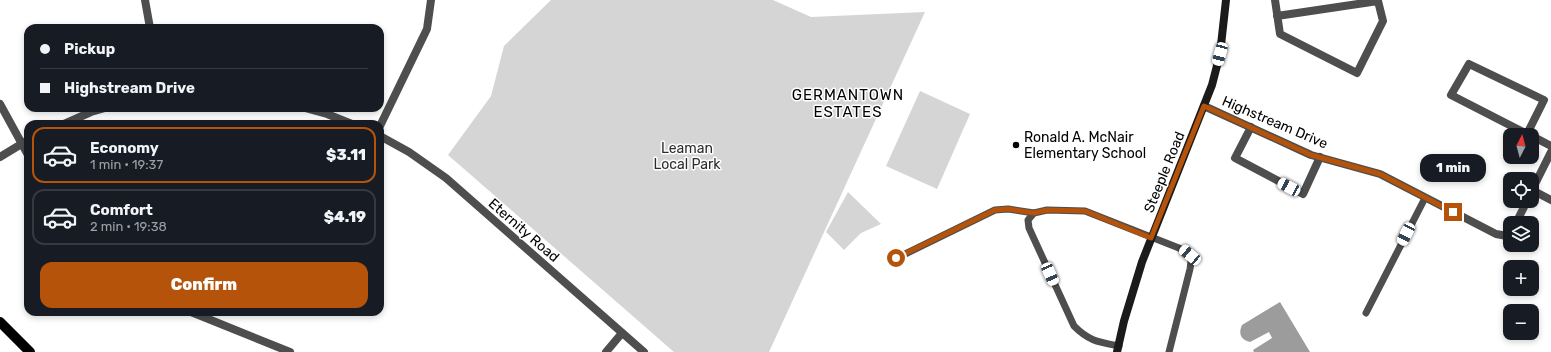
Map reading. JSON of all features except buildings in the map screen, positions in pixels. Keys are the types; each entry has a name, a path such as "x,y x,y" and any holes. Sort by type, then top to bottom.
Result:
{"main road":[{"path":"0,322 30,352"}],"street":[{"path":"145,0 149,24"},
{"path":"383,120 427,29 431,0"},
{"name":"Steeple Road","path":"1118,349 1124,321 1142,262 1212,85 1220,54 1226,0"},
{"path":"1275,0 1277,16 1280,34 1357,73 1383,21 1378,1 1277,16"},
{"path":"1469,64 1544,100 1529,135 1451,96 1469,64"},
{"path":"0,104 24,140"},
{"name":"Highstream Drive","path":"1204,106 1311,155 1380,174 1496,234 1503,235"},
{"path":"73,120 91,112"},
{"path":"320,112 342,120"},
{"path":"1251,127 1235,158 1303,194 1320,157"},
{"name":"Eternity Road","path":"384,138 409,152 446,178 644,352"},
{"path":"1539,140 1551,146"},
{"path":"0,157 24,143"},
{"path":"1539,176 1551,152"},
{"path":"1539,194 1551,200"},
{"path":"201,316 290,352"},
{"path":"606,352 622,333"}],"lane":[{"path":"1366,313 1424,198"},
{"path":"896,258 995,210 1008,209 1034,213 1047,210 1085,211 1184,250 1190,255 1190,269 1169,352"},
{"path":"1034,213 1028,220 1029,228 1074,326 1083,336 1118,349"}],"green space":[{"name":"Leaman Local Park","path":"551,0 773,0 811,17 925,12 769,352 674,352 448,155 491,96 504,46"},
{"path":"920,91 970,114 937,189 886,166"},
{"path":"848,192 881,224 861,233 844,250 826,232"}],"shaded area":[{"path":"1280,302 1310,352 1254,352 1253,350 1272,338 1269,332 1250,342 1242,338 1240,331 1242,325"}],"place":[{"name":"Ronald A. McNair Elementary School","path":"1016,145"}],"district":[{"name":"GERMANTOWN ESTATES","path":"848,104"}],"route":[{"path":"896,258 995,210 1008,209 1034,213 1047,210 1085,211 1151,238 1204,106 1311,155 1380,174 1453,212"}]}
